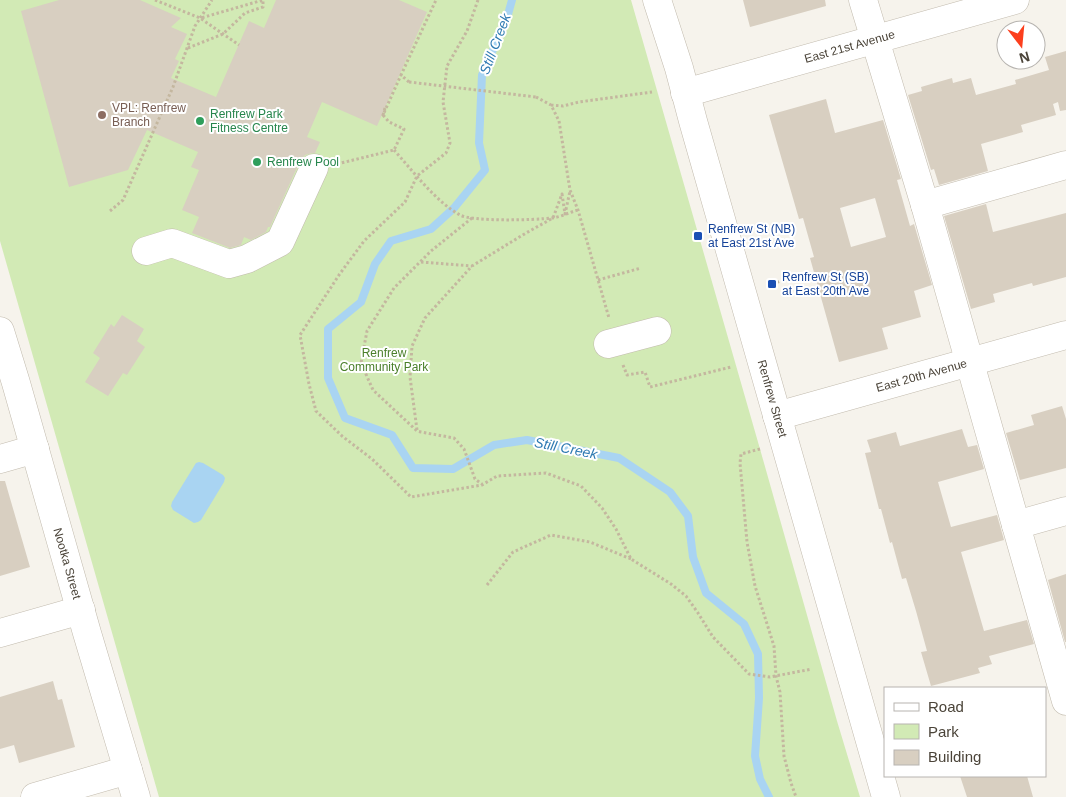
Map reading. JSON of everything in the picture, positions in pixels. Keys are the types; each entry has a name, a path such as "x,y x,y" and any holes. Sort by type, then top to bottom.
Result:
{"street":[{"name":"Renfrew Street","path":"657,0 679,68 777,416 877,740 886,797"},
{"path":"863,0 970,362 1060,691"},
{"name":"East 21st Avenue","path":"685,93 1015,0"},
{"path":"925,205 1066,165"},
{"path":"146,251 172,243 229,264 248,259 280,242 314,168"},
{"name":"Nootka Street","path":"0,331 136,797"},
{"path":"612,343 657,331"},
{"name":"East 20th Avenue","path":"777,416 1066,335"},
{"path":"0,458 35,449"},
{"path":"1016,525 1066,511"},
{"path":"0,633 81,610"},
{"path":"35,797 128,770"}],"path":[{"path":"155,0 200,18 239,45"},
{"path":"110,211 123,200 173,86 195,26 212,0"},
{"path":"187,49 222,34 245,13 263,7 263,0 200,18"},
{"path":"383,115 436,0"},
{"path":"478,0 467,30 447,66 443,102 450,143 446,154 417,176 405,202 364,240 300,335 316,412 342,436 372,459 411,497 482,485 497,476 546,472 581,486 602,508 616,529 631,559"},
{"path":"401,75 409,82 536,97 551,105 563,106 652,92"},
{"path":"551,105 560,121 570,190 578,210 598,280 612,343 627,375 645,372 650,387 731,367"},
{"path":"384,108 383,115 389,122 404,129 394,150"},
{"path":"394,150 441,201 461,216 507,219 553,218"},
{"path":"314,168 394,150"},
{"path":"565,214 570,190"},
{"path":"553,218 562,194 565,214"},
{"path":"417,431 410,377 412,346 425,318 472,266 526,232 553,218 578,210"},
{"path":"472,218 431,251 394,288 367,331 361,363 373,390 417,431 454,438 464,449 475,478 482,485"},
{"path":"421,262 472,266"},
{"path":"598,280 641,268"},
{"path":"772,284 784,280"},
{"path":"760,449 741,454 740,463 747,542 755,586 774,646 776,676 780,692 784,756 796,797"},
{"path":"487,586 513,552 550,535 590,542 631,559 671,584 686,596 713,637 749,674 770,677 812,669"}],"green space":[{"name":"Renfrew Community Park","path":"0,0 631,0 860,797 159,797 0,241"}],"water":[{"path":"199,462 223,475 225,478 201,520 194,523 173,510 171,506 196,463"}],"building":[{"path":"59,0 140,0 181,18 171,27 187,34 175,59 179,61 171,78 216,97 249,21 264,28 276,0 399,0 427,12 377,126 322,102 307,137 320,142 315,153 305,155 300,161 270,227 268,227 266,232 251,240 244,237 241,245 230,248 192,233 199,217 182,210 199,170 191,167 198,152 147,130 128,170 69,187 21,11"},
{"path":"743,0 825,0 826,6 750,27"},
{"path":"1066,51 1066,110 1060,111 1058,102 1053,104 1056,115 1021,125 1023,132 981,144 988,171 939,185 934,169 931,170 908,95 922,91 921,87 952,78 953,83 971,78 976,95 1016,84 1015,80 1049,70 1046,57"},
{"path":"826,99 835,133 883,120 901,179 897,180 910,226 914,224 932,285 914,291 921,317 882,328 888,349 839,362 810,258 814,257 803,218 799,219 769,115","holes":["875,198 886,237 851,247 840,208"]},
{"path":"986,204 993,232 1066,213 1066,277 1033,286 1032,283 993,294 995,302 971,309 944,216"},
{"path":"122,315 144,329 137,341 145,347 127,375 123,373 108,396 85,382 100,358 93,353 111,324 114,327"},
{"path":"1062,406 1066,419 1066,468 1020,480 1006,433 1034,425 1031,415"},
{"path":"962,429 968,447 977,445 984,469 938,482 951,527 997,515 1004,540 961,552 984,631 1027,620 1034,644 989,656 992,664 978,668 980,673 931,686 921,652 927,651 916,611 906,578 902,579 892,542 890,543 881,509 879,509 865,453 871,452 867,440 896,432 900,446"},
{"path":"0,481 5,481 30,567 0,576"},
{"path":"1066,574 1066,642 1065,642 1048,580"},
{"path":"53,681 58,700 62,699 75,747 19,763 14,745 0,749 0,697"},
{"path":"960,777 1027,777 1033,797 967,797"}],"waterway":[{"name":"Still Creek","path":"512,0 507,18 482,75 479,143 485,170 454,208 431,229 391,241 375,264 361,302 328,329 328,378 345,418 392,435 413,468 453,469 494,445 527,440 619,458 670,492 688,516 693,557 706,593 744,624 758,654 759,698 755,756 760,779 769,797"}],"place":[{"name":"VPL: Renfrew Branch","path":"102,115"},
{"name":"Renfrew Park Fitness Centre","path":"200,121"},
{"name":"Renfrew Pool","path":"257,162"},
{"name":"Renfrew St (NB) at East 21st Ave","path":"698,236"},
{"name":"Renfrew St (SB) at East 20th Ave","path":"772,284"}]}
